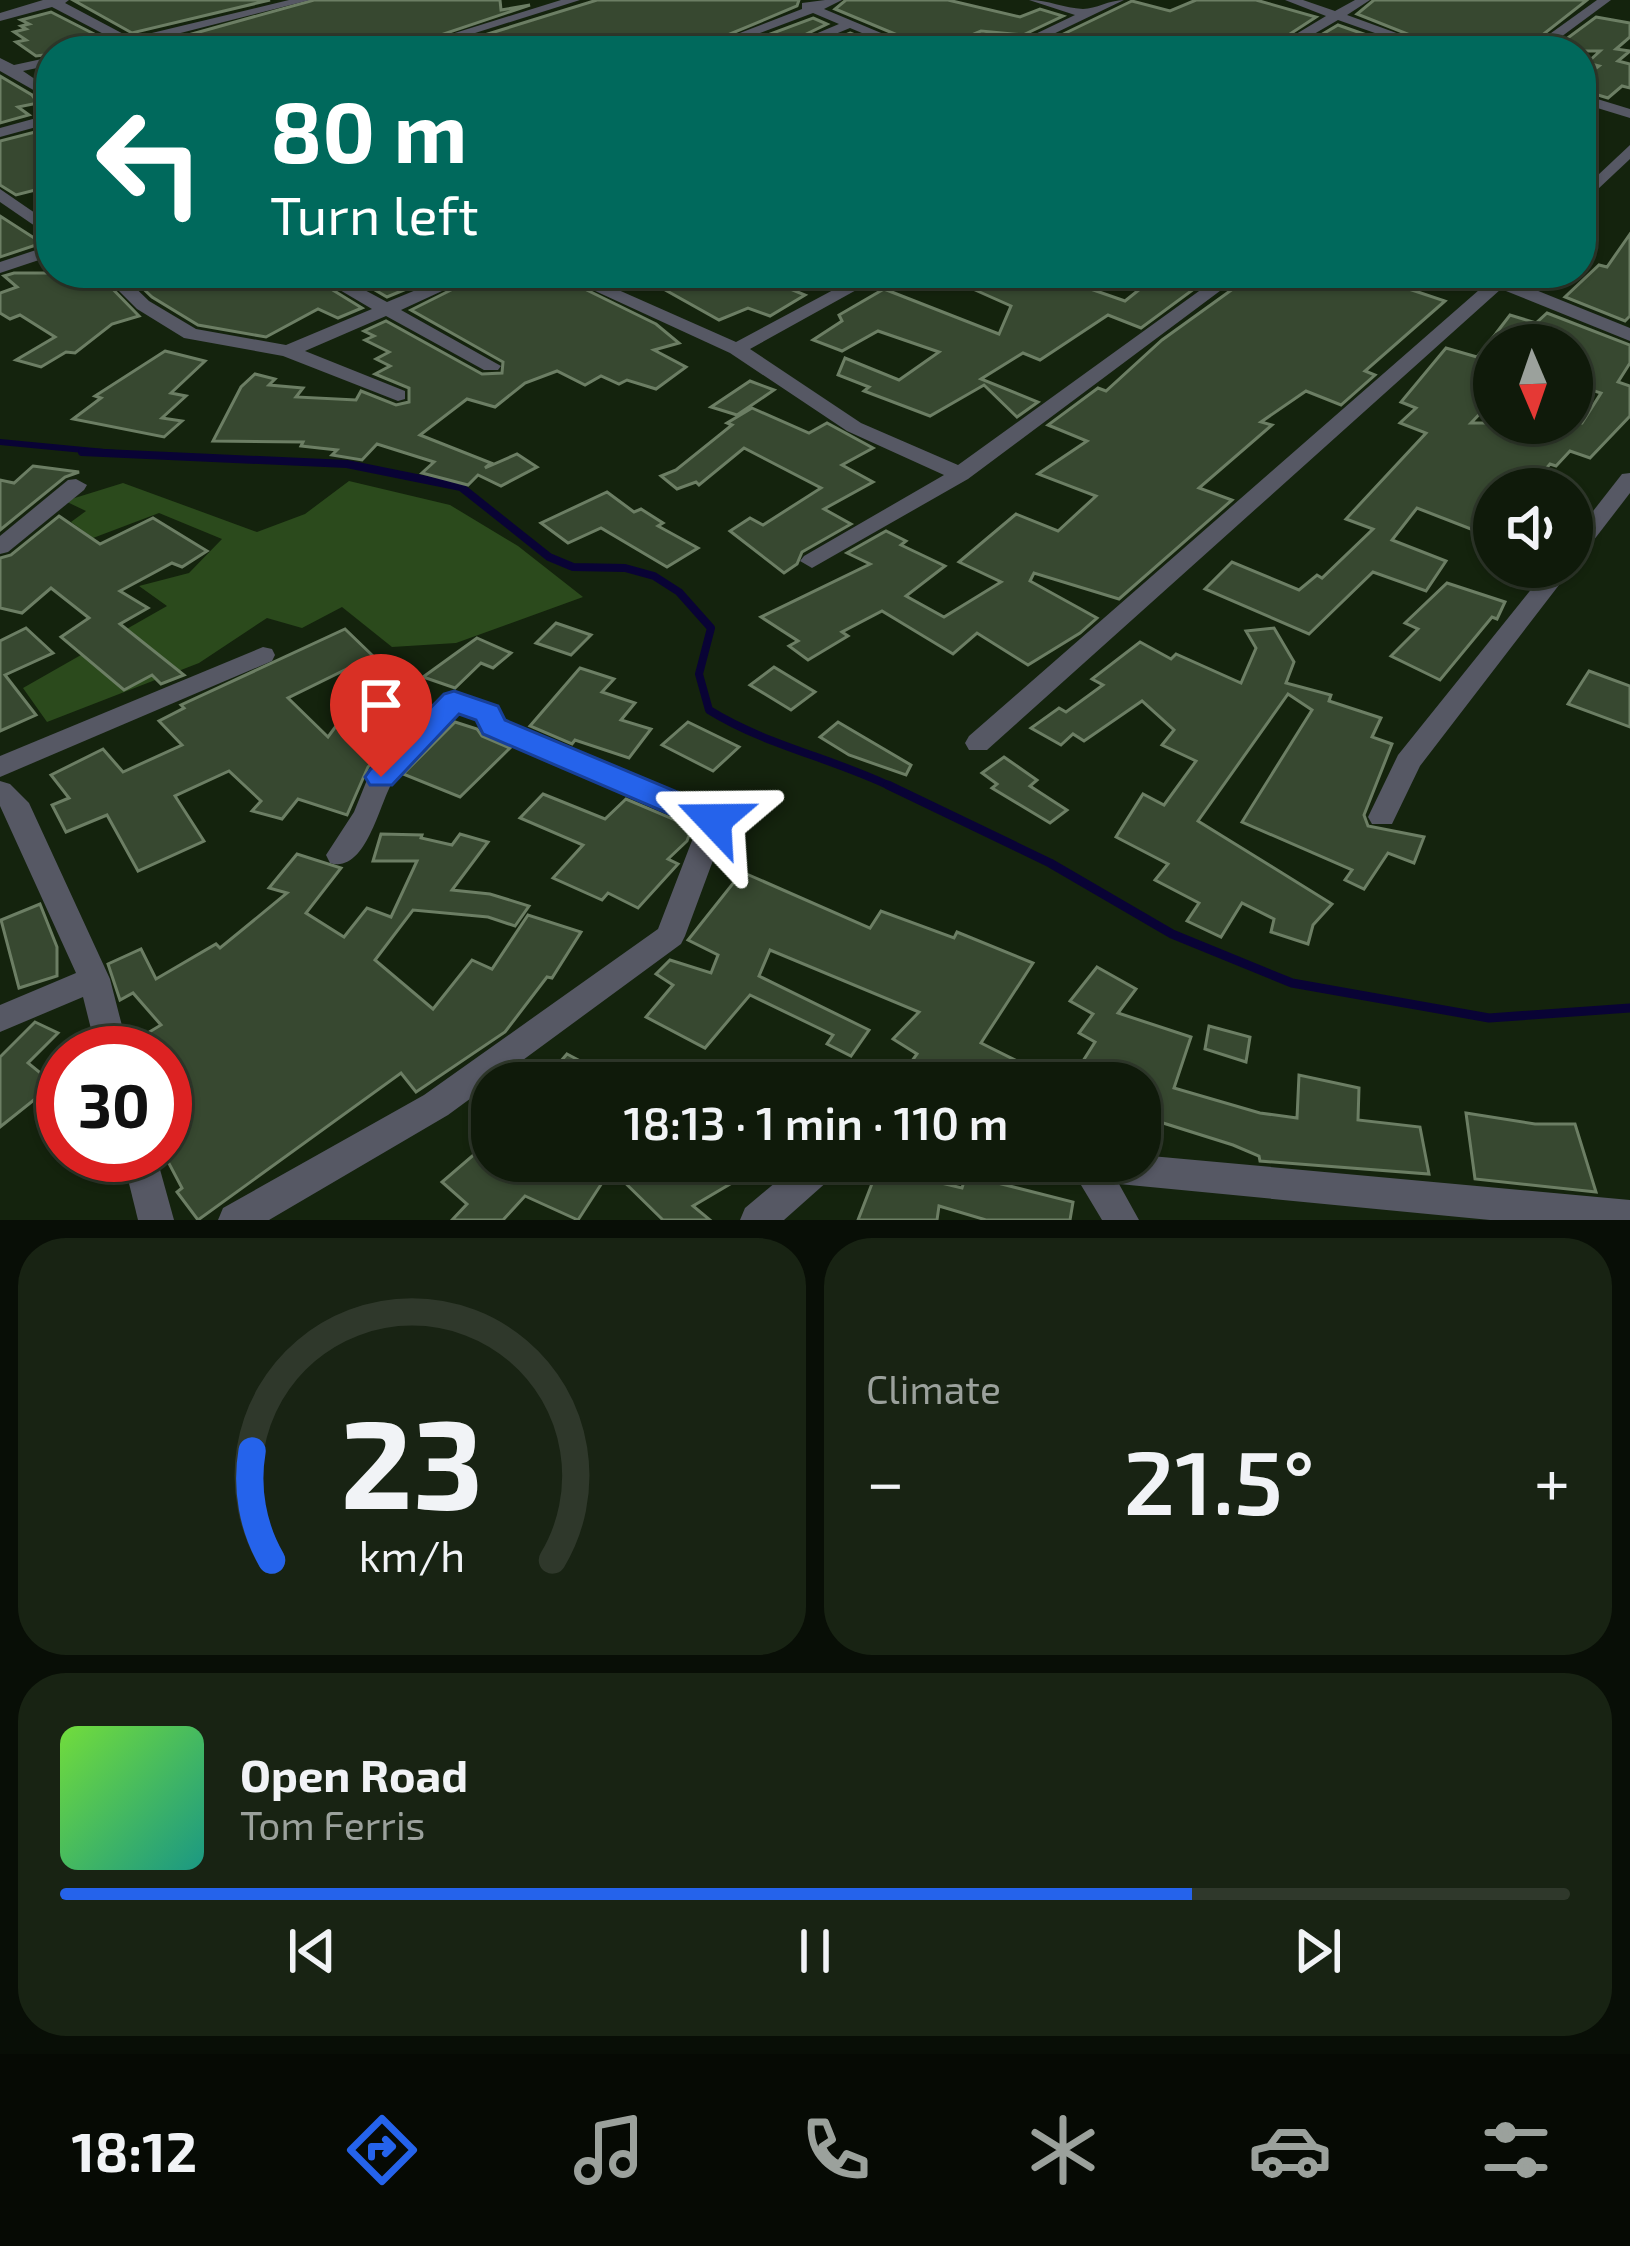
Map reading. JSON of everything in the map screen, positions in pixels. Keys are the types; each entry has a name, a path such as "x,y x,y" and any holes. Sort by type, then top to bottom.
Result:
{"street":[{"path":"158,36 304,0"},
{"path":"454,36 574,0"},
{"path":"793,0 879,36"},
{"path":"739,36 836,0"},
{"path":"1035,0 1088,14"},
{"path":"1040,36 1118,0"},
{"path":"1291,0 1394,36"},
{"path":"1300,36 1364,0"},
{"path":"1554,36 1605,0"},
{"path":"0,17 56,1 118,36"},
{"path":"820,36 850,24"},
{"path":"4,68 36,63"},
{"path":"4,68 36,88"},
{"path":"1596,103 1630,114"},
{"path":"0,133 36,122"},
{"path":"1596,185 1630,150"},
{"path":"0,194 36,221"},
{"path":"0,268 36,255"},
{"path":"125,288 143,305 191,334 288,351 398,395"},
{"path":"346,288 491,366"},
{"path":"288,351 436,288"},
{"path":"599,288 737,350 854,427 960,474"},
{"path":"737,350 851,288"},
{"path":"812,561 960,474 1214,288"},
{"path":"978,743 1482,288"},
{"path":"1522,288 1630,335"},
{"path":"1593,526 1630,479"},
{"path":"0,547 76,485"},
{"path":"1382,817 1408,762 1545,588"},
{"path":"0,767 263,655"},
{"path":"236,1220 436,1105 670,936 714,820 494,727 488,713 454,701 381,777 368,815 340,855"},
{"path":"0,791 15,803 94,979 106,1026"},
{"path":"0,1019 94,979"},
{"path":"1161,1173 1630,1217"},
{"path":"146,1182 156,1220"},
{"path":"758,1220 802,1182"},
{"path":"1098,1182 1121,1220"}],"green space":[{"path":"349,481 450,505 518,546 583,597 456,643 392,647 342,607 302,628 267,618 199,663 47,722 23,688 167,606 139,586 189,573 222,539 159,513 93,538 71,522 86,511 65,501 123,483 257,532 305,514"}],"building":[{"path":"73,0 270,0 132,33"},
{"path":"314,0 500,0 501,10 530,5 438,36 185,36"},
{"path":"597,0 799,0 797,6 725,36 481,36"},
{"path":"846,0 948,0 1020,17 1040,9 1063,16 1023,35 981,31 969,36 900,36 835,9"},
{"path":"1196,0 1256,0 1316,17 1287,36 1059,36 1132,1 1170,11"},
{"path":"1374,0 1587,0 1541,36 1412,36 1357,14"},
{"path":"51,12 98,36 36,36 36,56 16,42 26,40 14,32 29,24 21,20"},
{"path":"1596,17 1630,23 1630,37 1616,49 1630,51 1618,61 1630,64 1630,88 1622,86 1608,98 1596,94 1596,55 1600,51 1596,51 1596,36 1570,36"},
{"path":"813,18 827,24 802,36 765,36"},
{"path":"1338,25 1369,36 1319,36"},
{"path":"0,76 32,95 36,103 18,107 29,115 0,123"},
{"path":"36,132 36,190 16,195 0,185 0,141"},
{"path":"0,216 36,239 36,245 0,257"},
{"path":"1630,234 1630,316 1625,321 1565,297 1575,288 1596,288 1596,268 1607,267"},
{"path":"36,273 36,288 112,288 139,316 112,324 75,353 66,352 41,367 16,360 55,337 20,315 10,319 0,313 0,293 17,287 4,276"},
{"path":"143,288 329,288 362,308 338,318 318,309 266,337 198,325"},
{"path":"372,288 409,288 387,297"},
{"path":"455,288 583,288 656,324 679,343 654,350 686,367 656,389 627,380 619,384 601,376 585,385 557,371 525,383 495,407 467,399 420,435 491,463 485,468 517,454 537,467 501,486 478,475 468,485 422,473 434,462 377,444 362,460 332,455 337,450 301,446 303,442 213,441 241,387 255,374 275,379 269,385 303,388 296,397 356,400 361,391 396,405 409,402 409,388 375,374 390,366 376,359 389,352 365,340 374,336 364,331 386,321 482,374 502,373 503,362 411,310"},
{"path":"662,288 802,288 795,291 805,295 770,316 748,308 719,320"},
{"path":"971,288 1088,288 1125,301 1141,288 1195,288 1141,328 1108,315 1040,360 1023,353 981,379 1038,402 1017,417 984,385 930,416 864,391 869,387 838,375 845,358 899,380 939,352 878,331 842,351 813,340 842,321 839,315 884,289 999,334 1011,306"},
{"path":"1234,288 1406,288 1445,301 1365,371 1375,375 1341,405 1306,391 1261,422 1272,425 1199,488 1232,500 1119,599 1034,573 1030,581 1097,618 1028,665 977,633 953,654 882,611 842,632 848,636 808,660 789,646 798,641 761,617 870,564 847,553 886,531 906,541 901,545 945,566 906,596 944,617 1001,582 959,562 1016,514 1058,531 1096,496 1038,474 1087,441 1048,425 1098,388 1106,391 1162,340"},
{"path":"1547,313 1576,324 1503,324 1510,315 1536,323"},
{"path":"1593,331 1630,345 1630,363 1618,382 1630,386 1630,416 1590,458 1570,451 1556,466 1547,468 1473,468 1473,530 1417,508 1392,540 1446,561 1426,591 1373,572 1309,634 1205,589 1232,562 1299,590 1317,575 1322,578 1373,529 1346,519 1426,433 1400,423 1416,408 1401,402 1446,348 1473,356 1473,444 1593,444 1593,406 1601,393 1593,391"},
{"path":"165,351 205,361 171,393 186,396 162,418 182,421 164,437 73,419 101,398 95,396"},
{"path":"750,381 774,390 737,415 711,407"},
{"path":"752,408 809,433 827,423 873,448 842,465 873,482 824,509 851,524 802,552 797,564 784,573 730,531 750,518 763,525 821,488 744,448 699,485 677,489 661,476 676,470 732,425 727,423"},
{"path":"33,466 79,472 65,477 0,530 0,480 14,483"},
{"path":"607,492 698,548 667,567 601,528 568,543 541,523"},
{"path":"59,516 100,544 153,518 207,551 182,567 172,563 120,591 148,608 120,624 184,675 161,684 152,675 124,690 61,637 89,618 51,588 22,613 0,608 0,558 11,555"},
{"path":"1447,583 1505,602 1497,619 1492,617 1440,680 1391,656 1418,629 1405,623"},
{"path":"556,623 591,635 571,655 536,643"},
{"path":"26,628 53,653 5,675 36,715 0,731 0,641"},
{"path":"1274,628 1294,662 1286,683 1331,695 1329,701 1381,718 1372,737 1392,744 1364,815 1368,826 1424,837 1414,863 1388,853 1364,889 1345,880 1352,870 1242,822 1312,710 1288,694 1198,821 1332,904 1313,925 1308,944 1271,932 1274,919 1242,903 1221,937 1187,921 1199,903 1155,880 1168,864 1116,837 1143,794 1164,805 1196,761 1162,745 1174,730 1142,701 1084,741 1073,734 1061,745 1031,728 1059,708 1066,712 1103,685 1092,679 1140,642 1171,659 1176,654 1241,683 1256,648 1246,631"},
{"path":"345,629 373,656 288,698 328,737 339,722 353,725 377,700 421,713 368,767 347,815 298,799 282,819 252,811 261,801 229,771 175,796 204,841 138,871 107,815 66,832 52,805 69,798 51,775 103,749 123,772 182,745 159,721 184,708 181,705"},
{"path":"477,638 511,653 493,668 481,663 455,688 423,677"},
{"path":"774,667 815,692 791,710 750,685"},
{"path":"580,668 614,679 602,692 635,703 621,720 651,729 629,758 575,740 572,744 530,726"},
{"path":"1589,671 1630,686 1630,727 1568,704"},
{"path":"455,722 510,748 460,797 403,774"},
{"path":"688,722 739,747 713,771 662,745"},
{"path":"838,722 911,765 906,775 849,755 820,737"},
{"path":"1004,757 1037,780 1030,786 1067,810 1050,823 992,788 997,784 982,773"},
{"path":"543,794 605,819 626,799 692,827 687,841 668,859 678,864 638,908 608,893 602,900 553,878 583,845 520,818"},
{"path":"381,834 422,835 452,845 460,834 488,842 452,890 490,894 529,906 515,926 488,917 413,910 375,960 433,1009 472,960 492,969 528,915 581,932 552,978 547,977 505,1032 416,1092 401,1073 198,1220 177,1192 182,1188 179,1182 192,1182 192,1026 159,1026 133,993 120,1000 108,964 141,949 156,979 216,944 220,948 287,893 269,888 297,854 341,868 306,913 344,937 367,908 391,917 417,861 373,861"},
{"path":"742,872 870,928 881,911 954,938 957,932 1033,963 981,1043 1019,1062 911,1062 917,1054 893,1039 919,1012 770,950 759,976 869,1030 851,1056 827,1044 833,1035 750,995 705,1048 646,1017 673,985 656,974 670,960 711,973 718,955 688,940"},
{"path":"40,904 57,947 57,976 19,988 1,920"},
{"path":"1097,967 1136,989 1118,1013 1191,1037 1174,1088 1260,1113 1297,1118 1299,1075 1359,1088 1358,1120 1420,1127 1429,1174 1260,1161 1259,1156 1233,1145 1163,1123 1161,1129 1161,1062 1082,1062 1095,1042 1079,1033 1093,1014 1070,1001"},
{"path":"35,1022 43,1026 36,1026 36,1055 28,1063 36,1069 36,1098 0,1127 0,1057"},
{"path":"1209,1026 1250,1037 1246,1062 1205,1049"},
{"path":"1466,1113 1535,1124 1575,1124 1596,1192 1475,1179"},
{"path":"471,1157 471,1182 603,1182 578,1220 525,1196 503,1220 452,1220 467,1204 442,1182"},
{"path":"624,1182 734,1182 693,1206 710,1220 663,1220"},
{"path":"873,1182 937,1182 962,1188 964,1182 994,1182 1073,1202 1070,1220 986,1220 939,1206 937,1220 858,1220"}],"waterway":[{"path":"0,442 125,454"},
{"path":"82,452 125,454"},
{"path":"125,454 347,464 461,487 549,557 573,567 625,568 654,576 679,592 711,628 699,674 709,710 754,733 894,788"},
{"path":"125,454 136,455"},
{"path":"888,785 1050,863 1172,934 1292,983 1489,1018 1630,1008"}],"route":[{"path":"381,777 454,701 488,713 494,727 714,820"}]}
